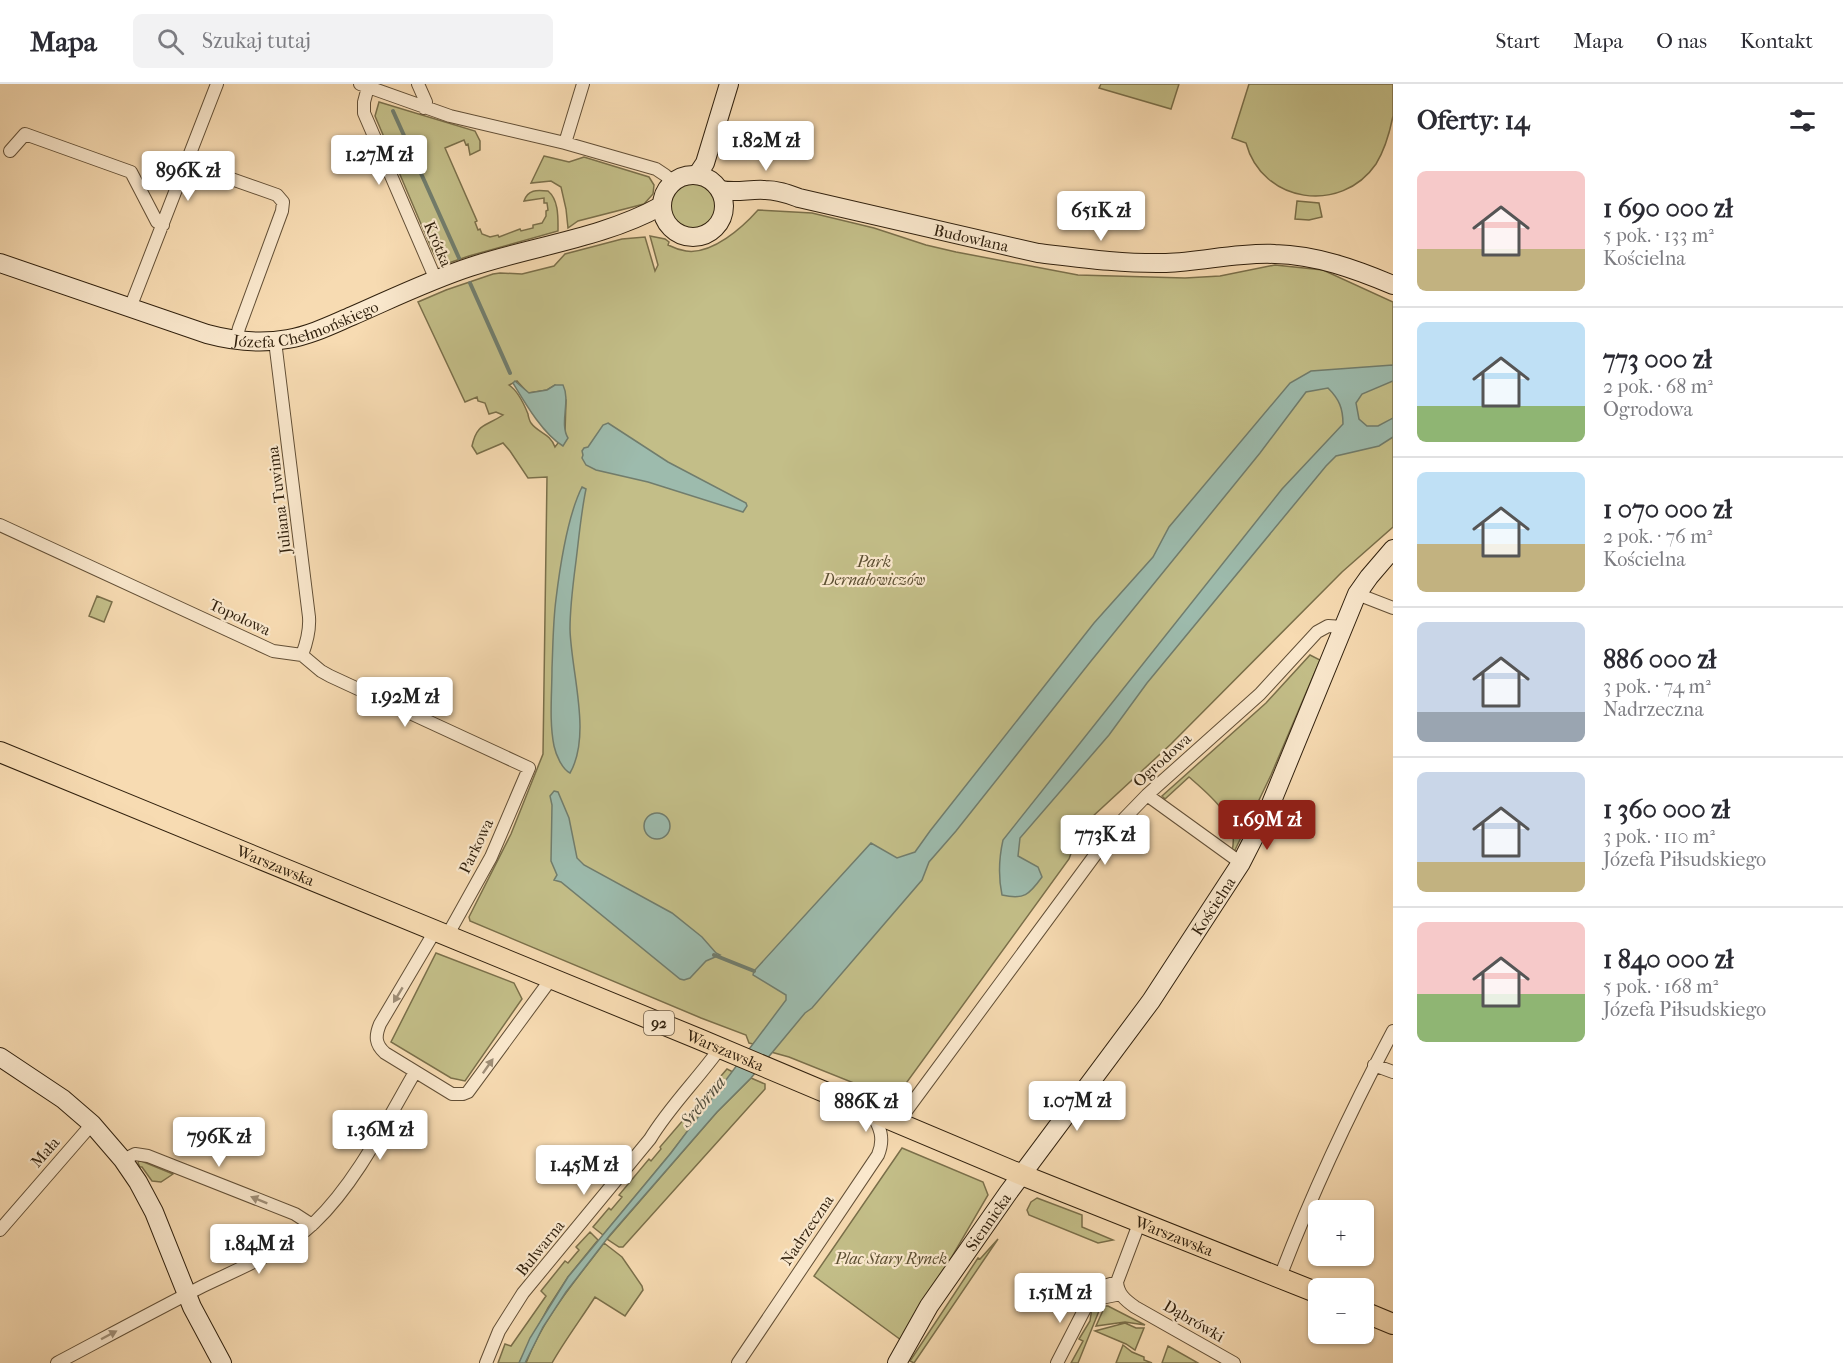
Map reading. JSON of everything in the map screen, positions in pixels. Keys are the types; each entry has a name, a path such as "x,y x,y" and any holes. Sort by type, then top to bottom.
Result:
{"main road":[{"name":"Warszawska","path":"0,752 770,1068 1022,1175 1308,1289"},
{"path":"1374,1315 1393,1324"}],"street":[{"path":"130,308 217,84"},
{"path":"418,84 426,102 424,108"},
{"path":"565,143 583,84"},
{"path":"710,183 682,177 667,189 661,206 663,216 675,232 684,236 705,235 713,230 723,214 724,205 710,183 705,163 729,84"},
{"path":"364,85 450,116 565,143 656,169 673,182"},
{"name":"Krótka","path":"364,85 364,113 436,280"},
{"path":"10,151 25,134 130,172 157,222 163,225"},
{"path":"186,163 277,195 283,202 282,211 236,340"},
{"name":"Budowlana","path":"710,183 742,192 772,190 784,192 799,198 1038,253 1074,258 1164,263 1273,253 1300,256 1355,270 1393,285"},
{"name":"Budowlana","path":"723,214 750,201 764,199 784,201 799,198"},
{"name":"Józefa Chełmońskiego","path":"0,263 207,334 236,340 275,341 318,330 436,280 483,263 610,228 661,206"},
{"name":"Józefa Chełmońskiego","path":"610,228 668,225"},
{"name":"Juliana Tuwima","path":"275,341 310,627 302,655"},
{"name":"Topolowa","path":"0,525 273,651 302,655 330,676 530,768"},
{"name":"Kościelna","path":"1022,1175 1151,1001 1240,863 1270,806 1358,594 1393,549"},
{"path":"1358,594 1393,608"},
{"name":"Ogrodowa","path":"898,1122 1115,828 1147,795 1246,707 1317,632 1328,626 1343,627"},
{"name":"Parkowa","path":"530,768 491,857 377,1033 377,1044 382,1050 452,1094 463,1094 468,1092 551,979"},
{"path":"1147,795 1240,863"},
{"path":"1280,1277 1308,1208 1374,1065 1393,1031"},
{"name":"Bulwarna","path":"486,1363 499,1331 523,1293 711,1061 728,1051"},
{"path":"0,1057 63,1099 92,1124 123,1161 138,1182 154,1212 192,1307 222,1363"},
{"path":"1374,1065 1393,1072"},
{"path":"57,1363 262,1257 297,1237 312,1225 343,1191 415,1072"},
{"name":"Nadrzeczna","path":"738,1363 878,1155 881,1131 870,1111"},
{"name":"Mała","path":"0,1230 92,1124"},
{"path":"123,1161 135,1154 148,1156 295,1215 312,1225"},
{"name":"Siennicka","path":"897,1363 929,1306 1022,1175"},
{"path":"1091,1300 1121,1294 1117,1282 1140,1221"},
{"path":"1057,1363 1095,1289 1117,1282"},
{"name":"Dąbrówki","path":"1121,1294 1135,1307 1234,1363"}],"green space":[{"path":"1101,84 1179,84 1171,109 1099,88"},
{"path":"1249,84 1393,84 1393,116 1382,153 1376,164 1361,180 1343,191 1324,196 1304,195 1285,189 1268,179 1255,163 1246,143 1232,138"},
{"path":"379,102 475,131 480,141 480,150 470,155 468,144 466,145 464,140 445,148 477,221 475,222 478,230 480,229 482,234 499,237 520,229 521,231 533,228 533,225 542,223 548,210 544,198 524,201 530,192 537,191 548,191 552,195 557,209 558,231 443,265 439,263 375,116"},
{"path":"544,156 569,162 584,157 649,177 654,185 653,194 644,204 578,221 568,228 561,187 551,181 531,183"},
{"path":"694,182 711,189 718,206 711,223 694,230 677,223 670,206 677,189"},
{"path":"1297,201 1319,203 1322,217 1309,220 1295,219"},
{"name":"Park Dernałowiczów","path":"758,210 812,213 956,252 1078,275 1185,278 1220,276 1275,265 1323,270 1393,302 1393,527 1342,572 1171,744 1091,818 1076,840 1069,859 899,1093 891,1098 771,1052 773,1049 756,1041 753,1044 749,1043 746,1035 470,921 469,917 511,834 543,754 547,477 528,478 503,443 477,454 472,446 476,433 483,426 503,415 496,412 489,414 485,403 478,401 477,397 465,402 418,302 493,274 522,274 554,266 565,254 622,239 645,237 655,271 658,265 650,236 665,239 669,242 668,245 677,249 696,251 706,249 726,238","holes":["517,381 528,393 547,390 555,385 566,400 565,434 555,447 553,442 531,423 520,398 509,385"]},
{"path":"97,596 112,602 104,622 89,616"},
{"path":"1310,655 1320,660 1271,775 1235,850 1232,851 1232,829 1228,819 1214,800 1189,777 1165,799 1162,796 1266,703"},
{"path":"436,953 514,983 522,999 465,1081 451,1078 391,1042"},
{"path":"727,1069 733,1072 671,1153 603,1235 593,1227 609,1208 611,1210 622,1197 619,1195 649,1159 651,1161 661,1149 660,1147"},
{"path":"751,1078 765,1084 765,1089 623,1247 607,1239 717,1112"},
{"name":"Plac Stary Rynek","path":"902,1148 983,1182 988,1195 901,1340 814,1276"},
{"path":"139,1160 173,1174 161,1182 152,1181 140,1167"},
{"path":"1037,1198 1082,1215 1082,1227 1113,1240 1098,1243 1029,1215 1027,1210 1031,1202"},
{"path":"590,1232 598,1240 568,1277 548,1308 519,1363 498,1363 505,1344 511,1346 546,1296 541,1291 565,1261 568,1263 579,1250 576,1247"},
{"path":"998,1239 914,1363 910,1361 978,1258 980,1259"},
{"path":"604,1243 622,1257 643,1290 625,1316 595,1297 552,1363 526,1363 551,1315"},
{"path":"1105,1306 1145,1325 1125,1322 1096,1326"},
{"path":"1092,1308 1099,1311 1078,1363 1071,1363 1083,1341 1079,1339 1090,1321"},
{"path":"1125,1323 1136,1328 1144,1328 1135,1350 1095,1331"},
{"path":"1123,1345 1144,1357 1144,1360 1152,1363 1116,1363"},
{"path":"1168,1346 1198,1363 1162,1363"}],"shaded area":[{"path":"1393,365 1393,381 1362,394 1356,403 1359,419 1367,426 1378,426 1393,418 1393,437 1379,446 1336,456 1326,466 1147,683 1109,735 1020,838 1018,856 1038,867 1042,877 1033,888 1021,896 1002,895 1000,867 1003,840 1282,489 1343,424 1340,404 1328,388 1306,392 1260,453 929,862 922,880 751,1078 717,1112 610,1235 566,1292 543,1327 525,1363 519,1363 530,1338 568,1277 671,1153 786,1000 786,995 753,975 754,971 871,843 897,858 915,852 1094,623 1153,557 1169,527 1290,383 1311,371"},
{"path":"515,381 529,393 547,390 555,385 563,385 566,398 565,426 568,438 563,446 548,434 535,418 513,383"},
{"path":"608,423 668,462 746,503 747,506 743,512 648,482 596,470 586,465 582,458 582,451 588,447 603,425"},
{"path":"582,487 586,489 581,516 570,629 580,722 576,758 570,773 558,757 552,737 553,634 565,542 572,513"},
{"path":"554,791 558,792 569,818 577,858 584,865 672,913 720,955 706,961 690,978 680,979 561,882 554,880 557,875 551,861 552,805 550,796"},
{"path":"657,813 666,817 670,826 666,835 657,839 648,835 644,826 648,817"}],"waterway":[{"path":"393,111 459,258"},
{"path":"470,283 510,373"},
{"path":"714,955 754,971"}],"water label":[{"name":"Srebrna","path":"703,1102"}]}
